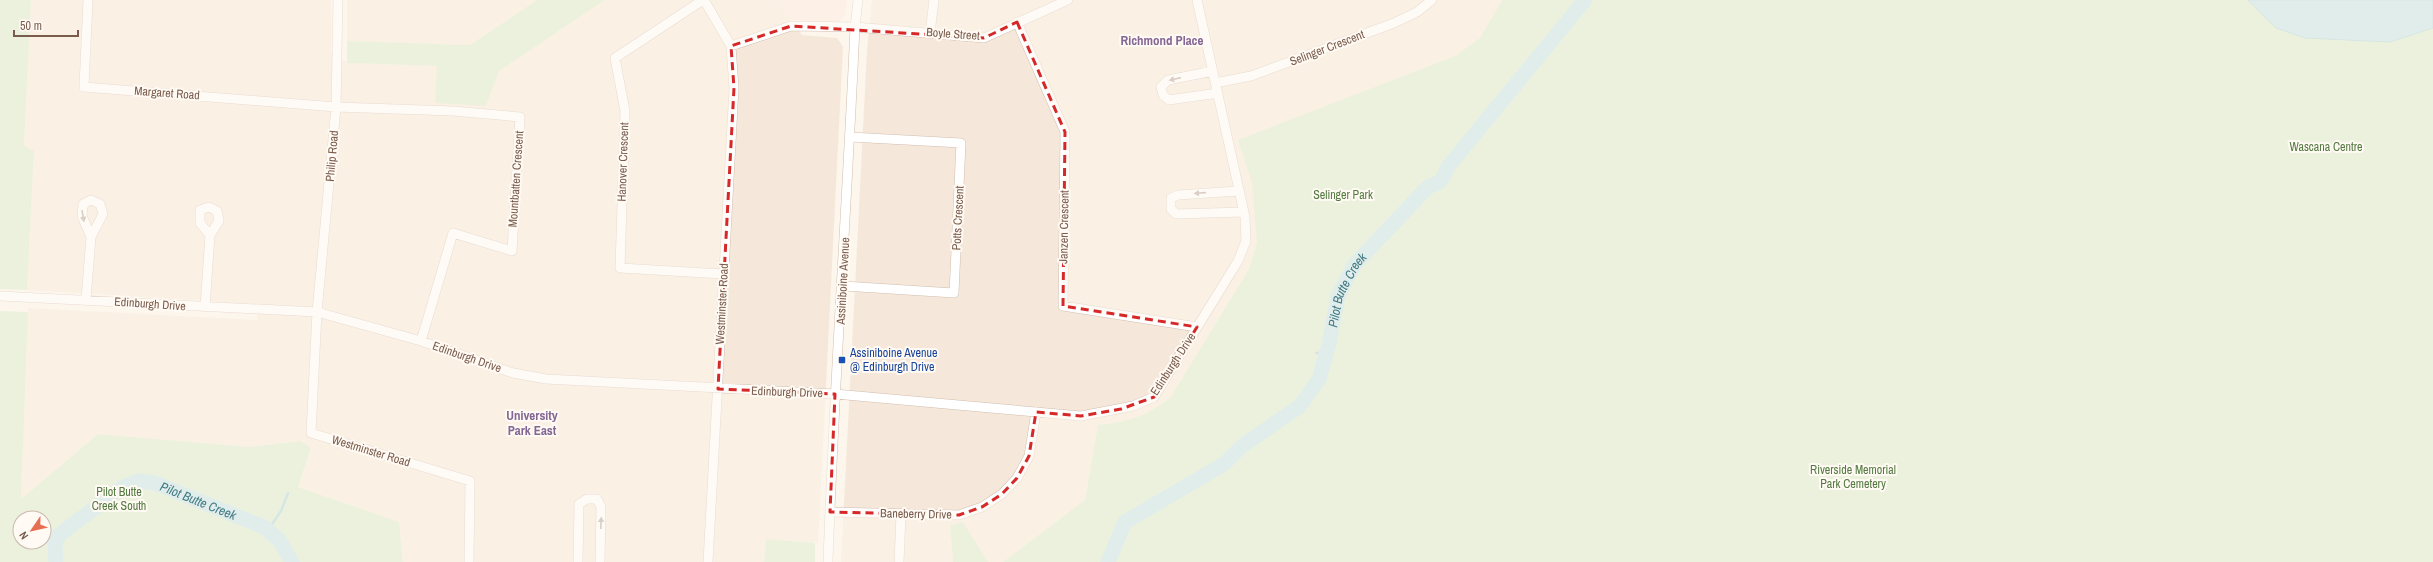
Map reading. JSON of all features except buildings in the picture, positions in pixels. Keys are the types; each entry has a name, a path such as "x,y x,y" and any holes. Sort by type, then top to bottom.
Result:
{"street":[{"name":"Margaret Road","path":"88,0 84,87 336,107"},
{"name":"Philip Road","path":"317,312 336,107 338,0"},
{"name":"Hanover Crescent","path":"723,274 620,268 625,111 615,58 704,0 731,46"},
{"name":"Assiniboine Avenue","path":"828,562 835,394 843,286 855,27 858,0"},
{"path":"930,33 934,0"},
{"name":"Boyle Street","path":"731,46 791,26 855,27 984,38 1068,0"},
{"name":"Edinburgh Drive","path":"0,296 86,299 205,307 317,312 421,341 513,373 546,379 835,394 1081,416 1133,406 1154,397 1238,261 1246,241 1244,212 1197,0"},
{"name":"Selinger Crescent","path":"1215,82 1251,76 1394,22 1418,12 1432,0"},
{"name":"Janzen Crescent","path":"1017,22 1065,132 1063,306 1197,327"},
{"name":"Westminster Road","path":"708,562 734,88 731,46"},
{"path":"1213,71 1168,80 1161,87 1163,95 1168,100 1218,93"},
{"name":"Mountbatten Crescent","path":"336,107 453,111 520,117 512,251 453,233 421,341"},
{"name":"Potts Crescent","path":"843,286 954,293 955,285 961,143 850,137"},
{"path":"1239,190 1178,195 1171,198 1171,209 1176,214 1244,212"},
{"path":"205,307 210,235"},
{"path":"86,299 91,236"},
{"name":"Westminster Road","path":"317,312 311,433 470,481 469,562"},
{"name":"Baneberry Drive","path":"830,512 959,515 982,507 1002,494 1017,478 1029,456 1036,412"},
{"path":"578,562 579,504 587,499 597,499 601,507 600,562"},
{"path":"899,562 901,514"}],"highlighted area":[{"path":"1017,22 1065,132 1063,306 1197,327 1154,397 1121,409 1081,416 1036,412 1029,456 1017,478 1002,494 982,507 959,515 830,512 835,394 718,389 734,88 731,46 791,26 984,38"}],"shaded area":[{"path":"31,0 331,0 331,52 348,63 437,66 486,106 499,71 605,0 777,0 802,35 837,38 843,47 818,543 766,539 764,562 403,562 399,522 298,487 311,448 299,441 250,447 98,434 21,499 28,308 257,320 258,304 27,290 34,151 24,145"},
{"path":"347,0 537,0 470,45 347,41"},
{"path":"777,0 847,0 844,17 836,23 792,20"},
{"path":"872,0 1502,0 1480,38 1455,56 1239,140 1252,183 1256,217 1257,243 1249,269 1170,398 1151,412 1134,420 1098,425 1085,500 1003,562 988,562 963,522 950,525 953,562 841,562 867,50"}],"green space":[{"path":"0,0 31,0 24,145 34,151 27,290 0,289"},
{"path":"537,0 605,0 499,71 486,106 435,103 437,66 347,63 347,41 470,45"},
{"path":"1502,0 2248,0 2276,28 2390,42 2433,28 2433,562 1003,562 1085,500 1098,425 1136,418 1152,410 1170,398 1249,269 1257,243 1252,183 1238,140 1455,56 1480,38"},
{"name":"Pilot Butte Creek South","path":"0,311 28,312 21,499 98,434 250,447 300,441 311,448 298,487 399,522 403,562 0,562"},
{"path":"963,522 988,562 953,562 950,525"},
{"path":"766,539 815,543 815,562 764,562"}],"water":[{"path":"2248,0 2433,0 2433,28 2390,42 2305,38 2276,28"}],"waterway":[{"name":"Pilot Butte Creek","path":"1108,562 1125,522 1224,464 1242,446 1300,406 1319,379 1329,344 1338,296 1355,264 1428,187 1441,180 1447,168 1585,0"},
{"path":"1316,353 1326,350"},
{"name":"Pilot Butte Creek","path":"56,562 55,544 59,535 121,488 138,481 155,483 264,527 279,540 292,562"},
{"path":"271,532 270,527 281,511 288,493"}],"place":[{"name":"Assiniboine Avenue @ Edinburgh Drive","path":"842,360"}],"district":[{"name":"Richmond Place","path":"1162,40"},
{"name":"University Park East","path":"532,422"}],"park label":[{"name":"Wascana Centre","path":"2326,147"},
{"name":"Selinger Park","path":"1343,195"},
{"name":"Riverside Memorial Park Cemetery","path":"1853,477"}]}
